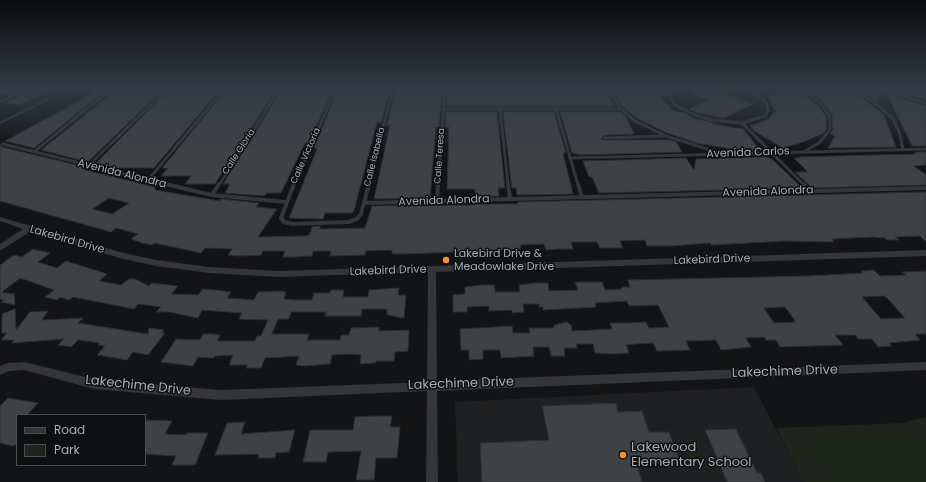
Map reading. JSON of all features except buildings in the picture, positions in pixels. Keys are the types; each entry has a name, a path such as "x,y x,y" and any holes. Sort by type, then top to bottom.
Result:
{"street":[{"name":"Lakebird Drive","path":"0,219 28,229 120,255 156,263 209,270 278,274 926,253"},
{"path":"0,248 28,229"},
{"path":"432,269 432,482"},
{"name":"Lakechime Drive","path":"0,371 8,367 24,366 94,384 221,395 432,385 926,366"}],"lane":[{"path":"34,152 85,110"},
{"path":"89,165 145,110"},
{"path":"148,180 206,110"},
{"name":"Calle Gloria","path":"212,195 266,110"},
{"name":"Calle Victoria","path":"286,202 326,110"},
{"name":"Calle Isabella","path":"364,203 387,110"},
{"name":"Calle Teresa","path":"437,201 443,110"},
{"path":"500,110 510,199"},
{"path":"556,110 582,197"},
{"path":"623,110 645,127 666,136 724,154"},
{"path":"686,110 697,116 712,120 742,123 756,120 764,116 768,110"},
{"path":"804,152 819,143 830,129 829,116 825,110"},
{"path":"883,110 893,119 900,134 903,150"},
{"path":"742,123 810,191"},
{"path":"604,138 666,136"},
{"name":"Avenida Alondra","path":"4,144 212,195 286,202"},
{"name":"Avenida Carlos","path":"571,158 926,149"},
{"name":"Avenida Alondra","path":"364,203 926,188"},
{"path":"286,202 281,218 284,222 292,224 348,222 361,214 364,203"}],"shaded area":[{"name":"Lakewood Elementary School","path":"754,387 803,482 458,482 455,402"}],"green space":[{"path":"926,417 926,482 803,482 776,428 902,423"},
{"path":"697,440 700,442 709,461 709,465 705,469 699,469 693,464 681,445 681,442 683,441"}],"waterway":[{"path":"0,123 25,110"}],"place":[{"name":"Lakebird Drive & Meadowlake Drive","path":"446,260"},
{"name":"Lakewood Elementary School","path":"623,455"}]}
